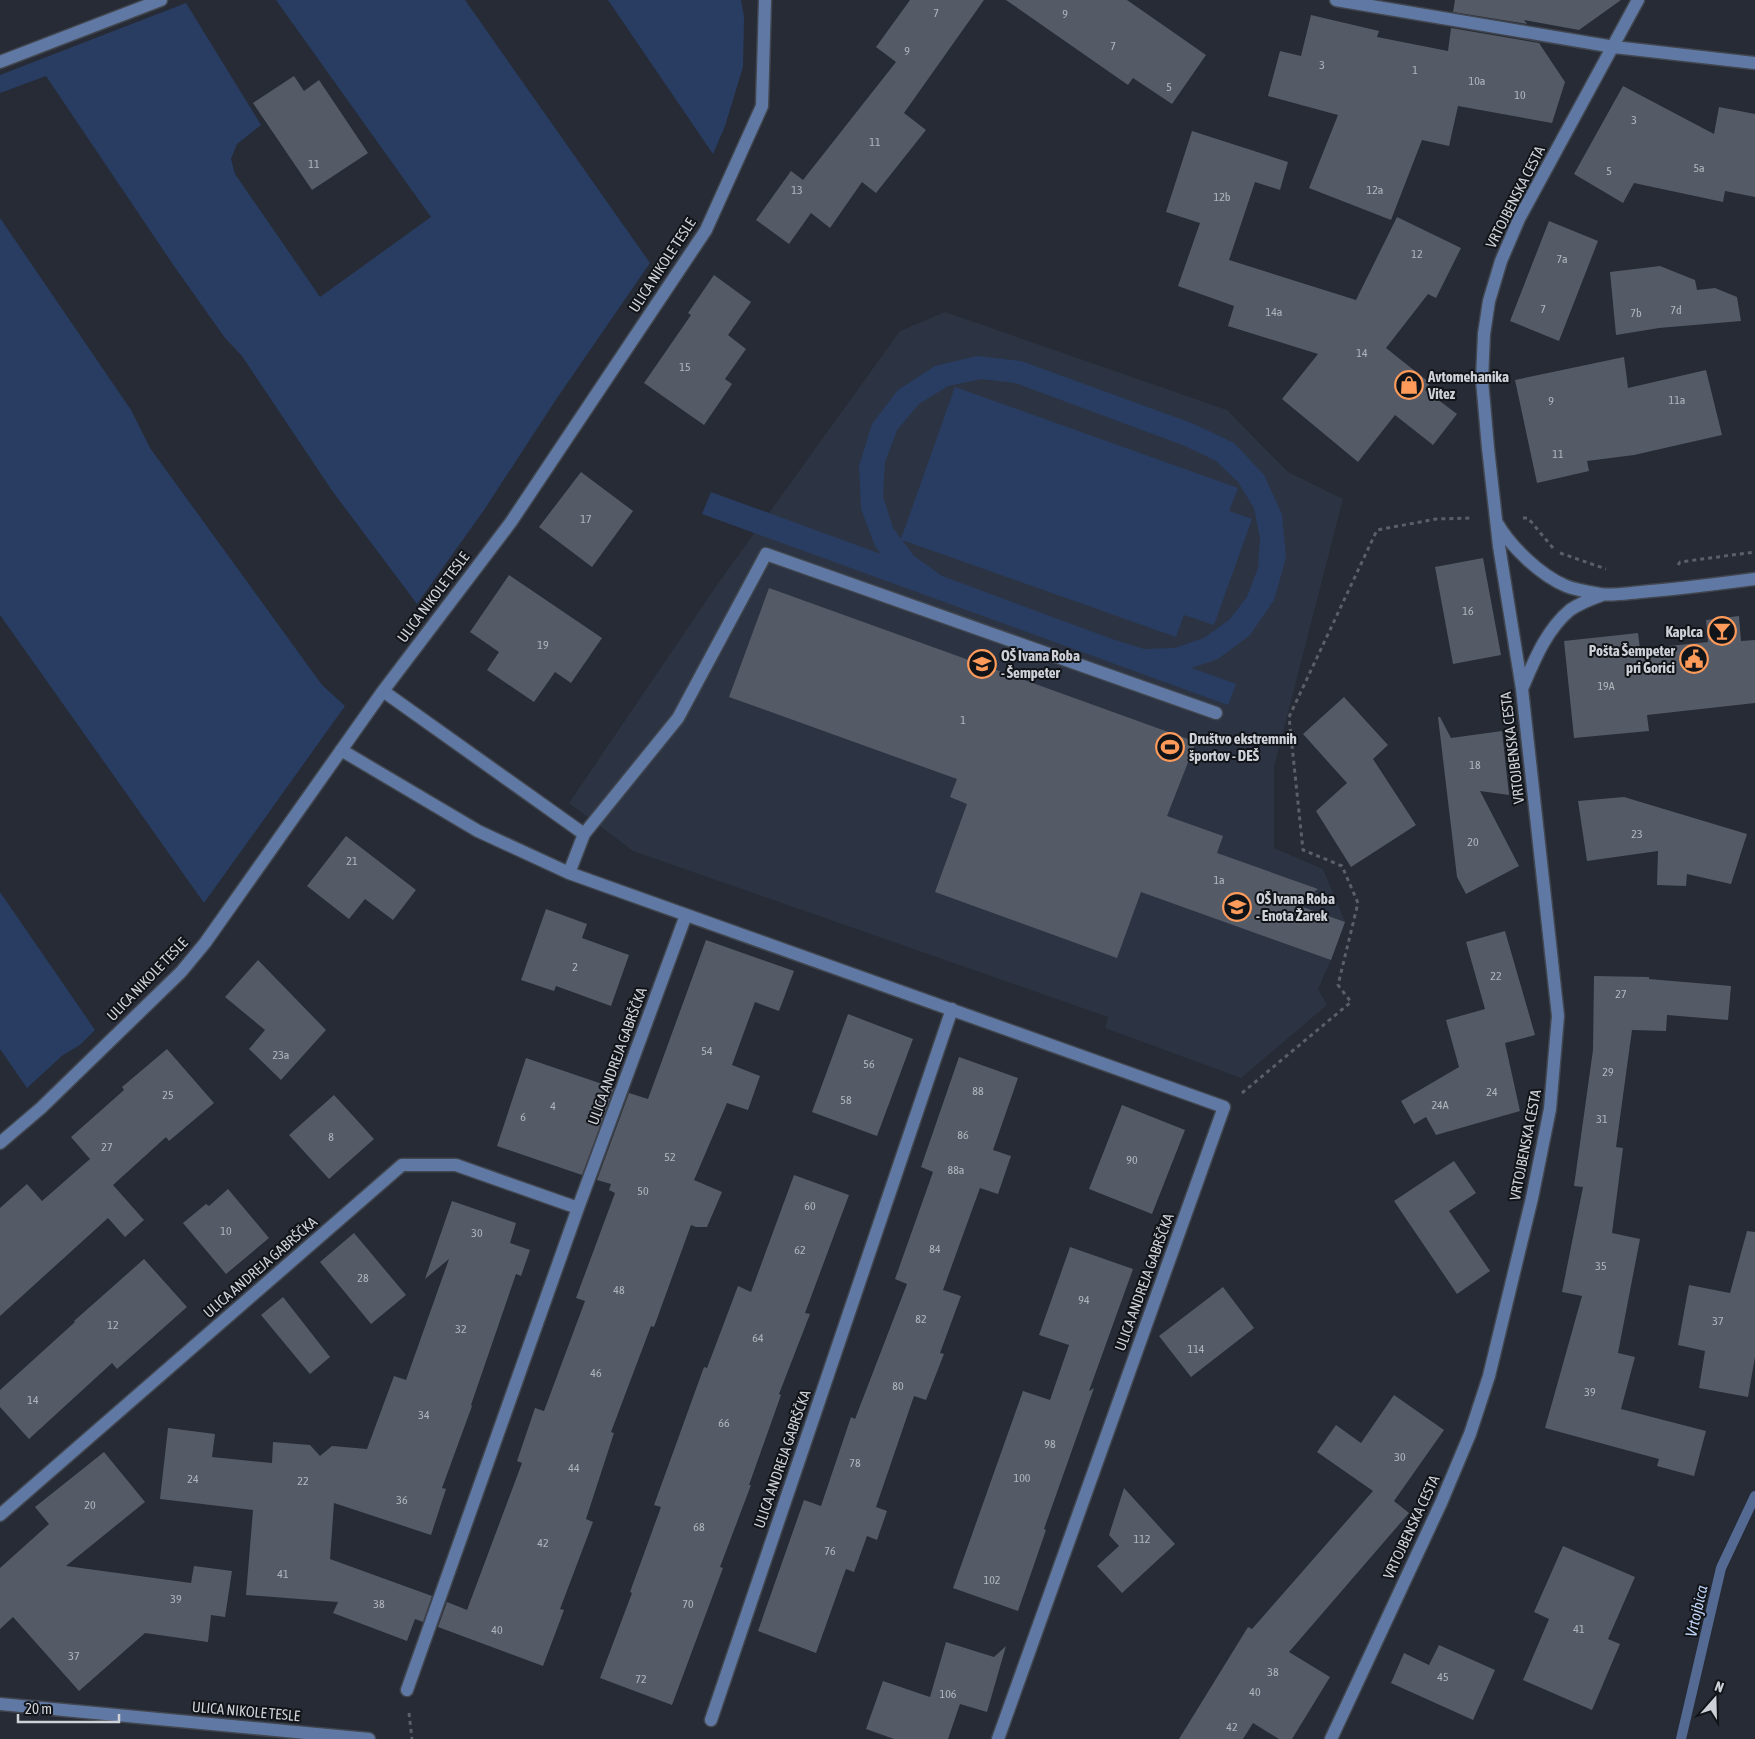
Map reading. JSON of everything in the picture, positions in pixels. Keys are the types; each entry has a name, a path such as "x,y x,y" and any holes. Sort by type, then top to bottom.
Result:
{"street":[{"path":"0,62 161,0"},
{"name":"ULICA NIKOLE TESLE","path":"0,1143 41,1108 181,972 205,943 383,691 511,522 706,230 762,106 765,0"},
{"path":"1336,0 1614,46 1755,63"},
{"name":"VRTOJBENSKA CESTA","path":"1331,1739 1441,1503 1470,1434 1489,1376 1532,1198 1550,1109 1558,1016 1522,689 1499,546 1488,448 1482,380 1484,334 1489,302 1501,262 1519,219 1638,0"},
{"path":"1496,520 1502,532 1544,573 1567,586 1602,594 1682,589 1755,579"},
{"path":"569,873 584,834 678,718 766,554 1216,713"},
{"path":"1522,689 1540,649 1556,624 1570,610 1582,602 1602,594"},
{"path":"383,691 584,834"},
{"path":"341,750 478,830 569,873 1224,1107"},
{"name":"ULICA ANDREJA GABRŠČKA","path":"407,1690 578,1208 686,915"},
{"name":"ULICA ANDREJA GABRŠČKA","path":"711,1720 952,1009"},
{"name":"ULICA ANDREJA GABRŠČKA","path":"998,1739 1224,1107"},
{"name":"ULICA ANDREJA GABRŠČKA","path":"0,1515 402,1165 456,1164 578,1208"},
{"name":"ULICA NIKOLE TESLE","path":"0,1704 369,1739"}],"path":[{"path":"1471,509 1471,518 1475,526"},
{"path":"1224,1107 1351,1002 1338,985 1358,903 1342,866 1303,850 1289,717 1377,530 1436,519 1471,518 1496,520 1528,518 1557,552 1609,570"}],"shaded area":[{"path":"276,0 465,0 650,263 557,398 484,510 417,604 333,492 242,356 225,338 174,266 46,76 0,93 0,75 186,3 261,125 237,144 231,159 235,174 320,297 431,217"},
{"path":"608,0 741,0 744,17 743,67 725,126 713,154"},
{"path":"0,218 131,410 150,448 322,685 345,706 204,903 0,615"},
{"name":"OŠ Ivana Roba - Šempeter","path":"945,312 1227,410 1288,472 1343,499 1274,767 1274,848 1323,869 1345,922 1318,989 1327,1005 1241,1078 1105,1028 1108,1017 633,851 569,803 717,585 900,331"},
{"path":"977,356 1021,361 1194,424 1234,443 1264,475 1282,514 1286,558 1274,600 1250,635 1218,659 1191,668 1236,684 1228,705 702,514 711,492 881,554 875,546 861,509 859,466 872,424 898,390 935,366","holes":["981,379 1015,383 1185,446 1216,461 1238,482 1254,508 1260,538 1258,568 1247,597 1229,620 1204,638 1175,648 1144,649 942,576 914,556 902,540 1176,637 1184,615 1214,625 1252,519 1229,511 1238,488 955,387 901,539 893,528 883,496 885,462 897,430 919,404 948,386"]},
{"path":"0,892 95,1030 80,1045 63,1055 27,1088 0,1049"}],"building":[{"path":"910,0 984,0 904,113 926,130 876,193 862,182 830,228 811,213 789,244 756,220 791,171 803,180 896,62 876,47"},
{"path":"1006,0 1127,0 1206,55 1172,104 1133,78 1128,85"},
{"path":"1455,0 1621,0 1579,30 1524,20 1527,24 1453,12"},
{"path":"1311,15 1379,31 1377,37 1448,51 1451,28 1539,43 1565,82 1552,123 1458,106 1449,146 1422,140 1391,220 1309,188 1338,115 1268,96 1280,51 1301,56"},
{"path":"294,76 304,91 319,80 368,153 312,190 253,103"},
{"path":"1623,86 1714,134 1719,107 1755,114 1755,197 1725,191 1723,202 1634,183 1623,203 1574,174"},
{"path":"1192,131 1288,162 1280,190 1255,182 1229,260 1356,300 1397,217 1461,248 1436,298 1428,294 1386,348 1430,383 1425,390 1457,414 1433,445 1395,415 1358,462 1282,399 1318,354 1228,326 1234,306 1178,286 1200,223 1166,212"},
{"path":"1549,221 1598,241 1559,341 1510,321"},
{"path":"1660,266 1695,280 1697,290 1715,288 1737,297 1741,321 1659,328 1616,335 1610,272"},
{"path":"714,275 751,302 728,335 746,349 725,379 732,384 704,425 644,383 691,315 688,313"},
{"path":"1624,357 1628,388 1706,370 1722,435 1634,455 1587,461 1589,471 1537,483 1515,380"},
{"path":"581,472 633,511 592,567 539,527"},
{"path":"1483,558 1501,655 1453,664 1435,567"},
{"path":"509,575 602,638 571,683 555,672 534,702 487,670 499,652 470,632"},
{"name":"OŠ Ivana Roba - Šempeter","path":"769,588 1196,742 1167,816 1223,836 1217,853 1318,889 1294,904 1345,922 1331,960 1141,892 1117,958 935,892 967,804 950,797 957,779 729,697"},
{"path":"1739,616 1741,641 1755,640 1755,703 1647,715 1649,731 1574,738 1564,641 1638,633 1640,649 1708,642 1706,620"},
{"path":"1344,697 1388,745 1373,759 1416,825 1351,867 1316,811 1347,783 1303,734"},
{"path":"1438,717 1440,717 1451,738 1502,731 1509,795 1480,791 1519,866 1466,894 1457,877"},
{"path":"1624,797 1747,834 1731,884 1687,874 1686,886 1657,885 1658,851 1587,861 1578,801"},
{"path":"346,836 416,890 393,920 365,899 349,919 307,886"},
{"path":"546,909 587,924 582,938 629,955 611,1006 556,986 554,991 521,980"},
{"path":"1505,931 1535,1035 1505,1043 1520,1111 1436,1135 1426,1117 1414,1124 1401,1101 1459,1067 1446,1020 1485,1009 1466,942"},
{"path":"706,940 794,971 779,1011 755,1002 732,1065 760,1076 748,1110 727,1103 694,1180 722,1192 707,1227 691,1225 654,1327 651,1326 611,1432 614,1433 586,1519 593,1522 560,1609 564,1610 543,1666 438,1627 447,1602 467,1610 522,1463 517,1461 535,1408 544,1411 585,1301 576,1298 615,1193 609,1190 611,1184 597,1180 629,1093 648,1099"},
{"path":"258,960 326,1030 281,1080 249,1049 265,1030 225,997"},
{"path":"1594,976 1649,977 1649,979 1731,986 1728,1020 1667,1015 1666,1031 1632,1030 1616,1147 1623,1148 1612,1233 1640,1239 1618,1353 1635,1357 1621,1409 1706,1431 1694,1476 1657,1466 1659,1459 1545,1428 1582,1296 1562,1292 1583,1187 1574,1186 1593,1050"},
{"path":"848,1014 913,1039 877,1136 812,1112"},
{"path":"167,1049 214,1103 169,1141 166,1137 113,1185 144,1220 125,1237 108,1218 0,1316 0,1208 27,1184 42,1201 90,1159 71,1137 124,1090 122,1087"},
{"path":"959,1057 1018,1078 993,1150 1011,1156 998,1194 980,1188 943,1290 961,1296 940,1353 944,1354 926,1400 914,1396 876,1507 887,1511 877,1540 867,1536 854,1572 846,1569 816,1653 758,1631 804,1500 821,1506 851,1417 855,1419 907,1284 895,1279 933,1172 921,1167"},
{"path":"526,1058 614,1088 582,1175 497,1146"},
{"path":"334,1095 374,1139 329,1179 289,1135"},
{"path":"1122,1105 1185,1130 1152,1214 1089,1189"},
{"path":"1454,1161 1476,1193 1449,1211 1490,1271 1457,1294 1394,1201"},
{"path":"794,1175 849,1195 805,1313 810,1314 779,1394 781,1395 749,1485 751,1485 720,1567 723,1568 672,1705 600,1678 632,1593 630,1592 661,1507 654,1505 704,1367 707,1368 738,1286 751,1292"},
{"path":"228,1189 269,1238 226,1274 183,1223 206,1204 209,1206"},
{"path":"452,1201 516,1223 510,1243 530,1250 521,1276 516,1274 472,1406 442,1488 446,1489 431,1535 334,1503 330,1559 432,1596 423,1622 415,1619 407,1641 333,1613 338,1602 246,1595 253,1510 160,1499 168,1428 215,1434 212,1457 272,1463 273,1442 310,1445 320,1456 332,1446 367,1449 394,1376 406,1380 449,1259 425,1279"},
{"path":"1747,1231 1755,1232 1755,1357 1748,1397 1699,1388 1705,1351 1678,1345 1689,1285 1730,1293"},
{"path":"354,1233 406,1295 371,1324 320,1262"},
{"path":"1070,1247 1133,1269 1089,1391 1094,1388 1044,1529 1046,1530 1018,1611 953,1588 1023,1391 1050,1400 1069,1345 1039,1335"},
{"path":"144,1259 187,1307 117,1369 112,1363 29,1439 0,1407 0,1390"},
{"path":"1223,1287 1254,1328 1191,1377 1159,1336"},
{"path":"283,1297 330,1357 310,1374 261,1315"},
{"path":"1394,1395 1444,1430 1394,1501 1409,1513 1289,1652 1330,1677 1292,1739 1279,1739 1253,1723 1243,1739 1179,1739 1248,1627 1252,1629 1373,1491 1317,1452 1336,1425 1361,1443"},
{"path":"104,1452 145,1502 66,1566 191,1583 194,1566 232,1571 225,1617 211,1615 208,1642 145,1633 79,1691 13,1617 0,1629 0,1568 49,1524 35,1507"},
{"path":"1124,1488 1175,1544 1122,1593 1097,1566 1119,1546 1109,1535"},
{"path":"1563,1546 1635,1577 1608,1639 1620,1644 1592,1710 1523,1680 1549,1619 1534,1612"},
{"path":"946,1642 994,1657 1006,1646 987,1712 960,1704 948,1739 894,1739 866,1729 883,1681 930,1697"},
{"path":"1439,1645 1495,1670 1473,1720 1391,1683 1404,1653 1429,1665"}],"waterway":[{"name":"Vrtojbica","path":"1681,1739 1721,1568 1755,1496"}],"place":[{"name":"Avtomehanika Vitez","path":"1409,385"},
{"name":"Kaplca","path":"1722,631"},
{"name":"Pošta Šempeter pri Gorici","path":"1694,659"},
{"name":"OŠ Ivana Roba - Šempeter","path":"982,664"},
{"name":"Društvo ekstremnih športov - DEŠ","path":"1170,747"},
{"name":"OŠ Ivana Roba - Enota Žarek","path":"1237,907"}]}
